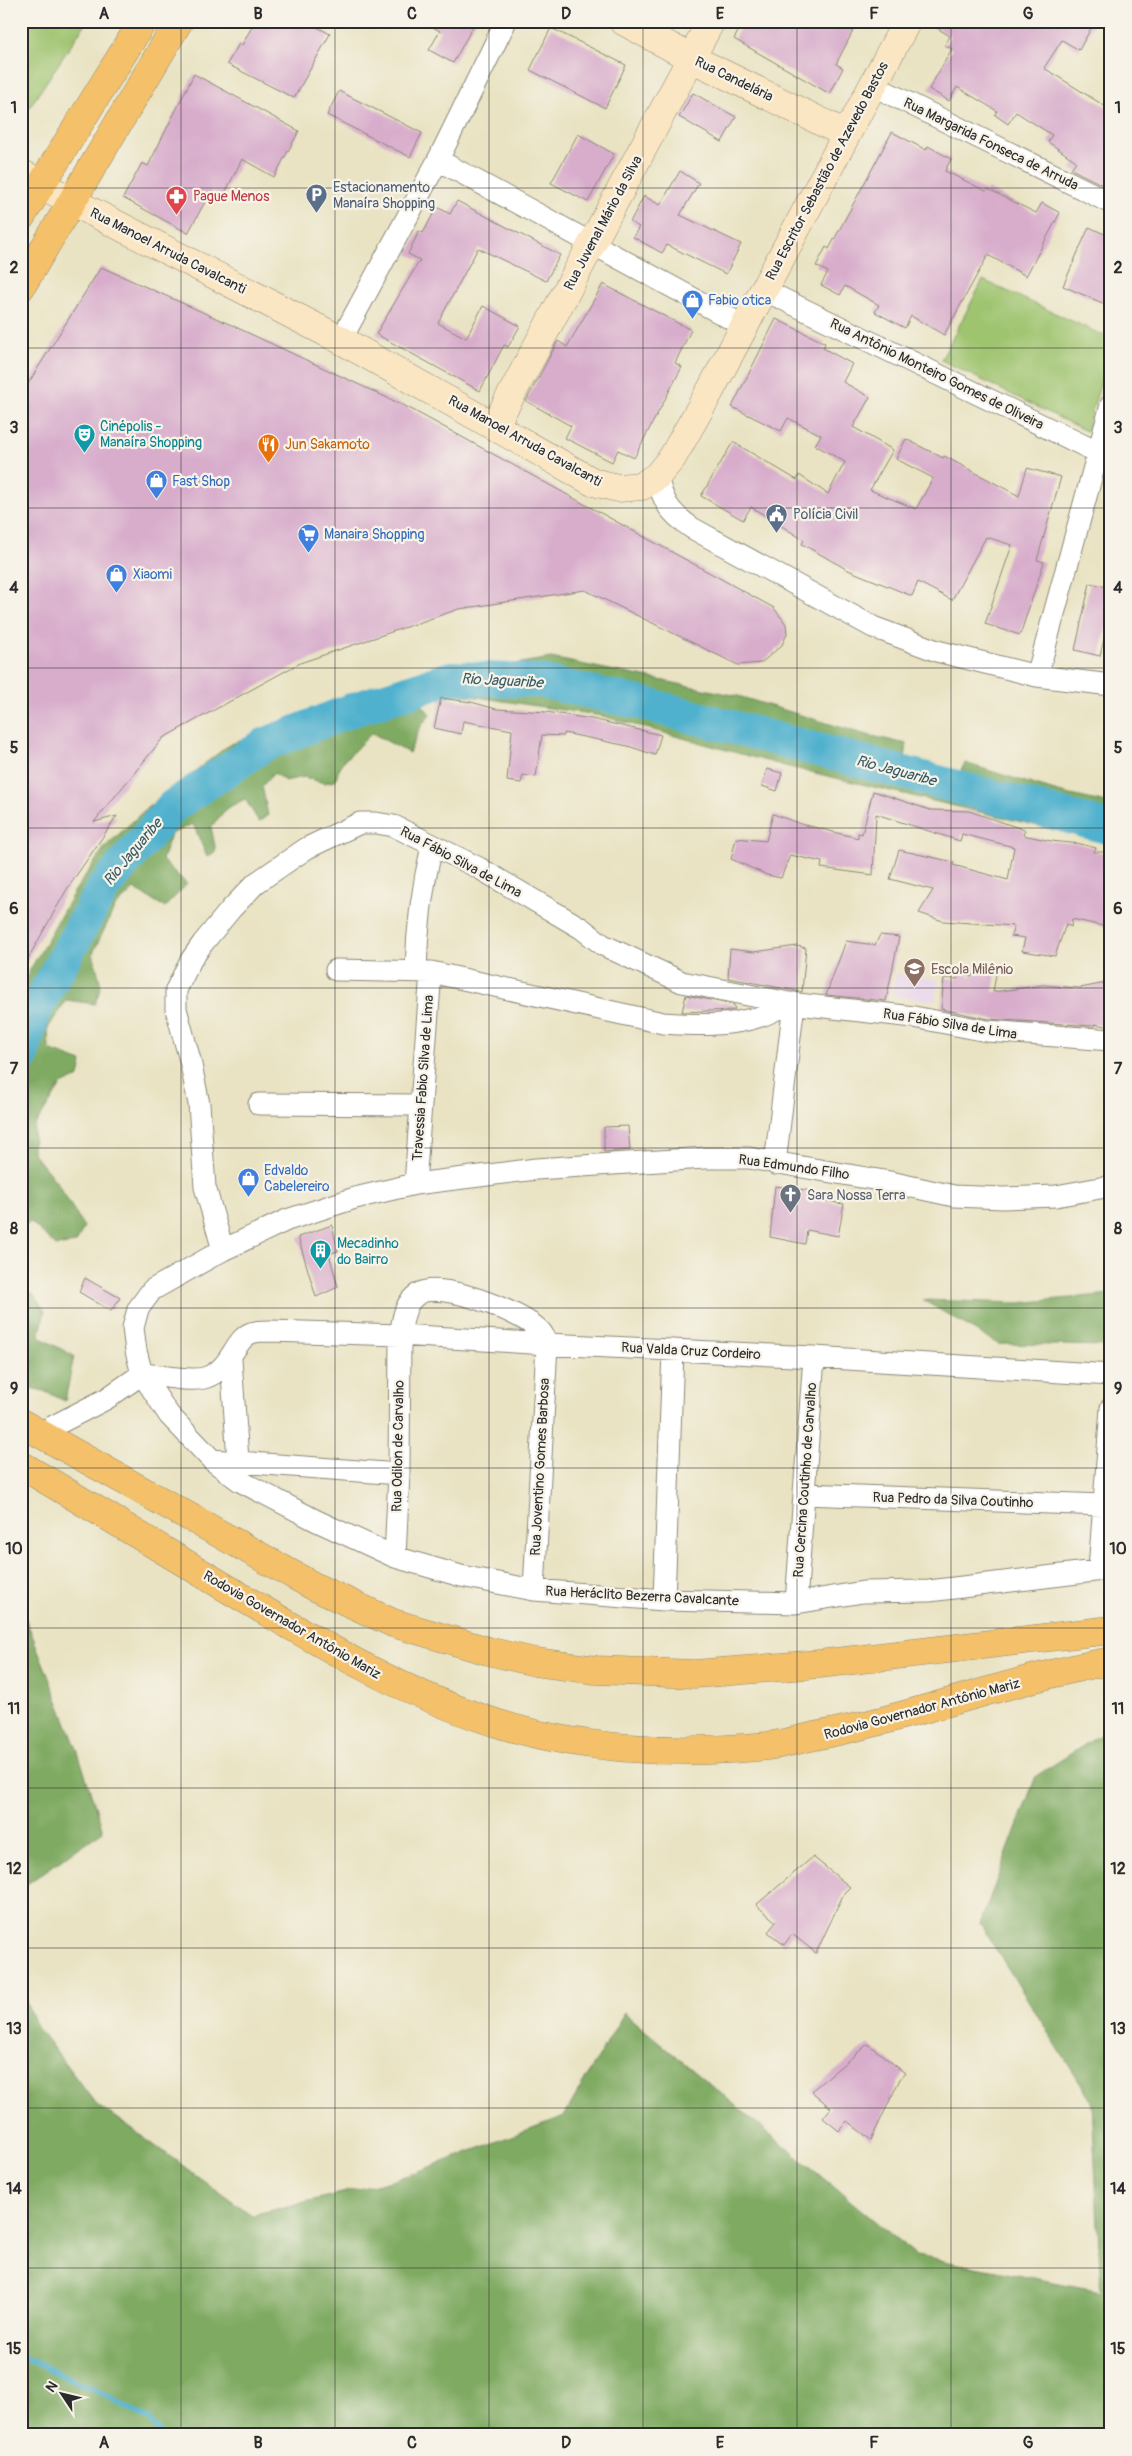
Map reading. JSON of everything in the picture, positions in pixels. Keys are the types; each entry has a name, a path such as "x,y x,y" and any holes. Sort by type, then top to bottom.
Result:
{"main road":[{"path":"21,217 31,179 143,21"},
{"path":"21,287 179,21"},
{"name":"Rua Candelária","path":"623,21 691,58 846,134"},
{"name":"Rua Juvenal Mário da Silva","path":"495,425 711,21"},
{"name":"Rua Escritor Sebastião de Azevedo Bastos","path":"657,476 672,458 907,21"},
{"name":"Rua Manoel Arruda Cavalcanti","path":"31,179 341,340 495,425 593,482 626,489 642,486 657,476"},
{"path":"30,1428 315,1587 393,1623 488,1651 535,1662 596,1670 695,1674 819,1664 1111,1630"},
{"name":"Rodovia Governador Antônio Mariz","path":"21,1465 327,1648 391,1682 490,1722 580,1744 657,1750 759,1747 862,1727 1107,1662"}],"street":[{"path":"341,340 438,160 506,21"},
{"name":"Rua Margarida Fonseca de Arruda","path":"872,85 1111,203"},
{"path":"438,160 744,326"},
{"name":"Rua Antônio Monteiro Gomes de Oliveira","path":"764,290 1104,453"},
{"path":"1037,676 1104,453 1111,404"},
{"path":"657,476 665,503 685,523 721,546 873,627 937,651 1037,676 1111,685"},
{"name":"Rua Fábio Silva de Lima","path":"223,1250 205,1187 198,1104 190,1060 176,1009 176,990 182,976 203,943 256,882 307,848 360,823 394,826 479,868 535,901 603,945 682,982 792,1003 914,1017 1005,1033 1111,1040"},
{"name":"Travessia Fabio Silva de Lima","path":"415,1184 421,1105 423,971 417,923 422,888 432,846"},
{"path":"336,970 423,971 663,1023 686,1024 748,1020 792,1003 775,1164"},
{"path":"259,1104 421,1105"},
{"name":"Rua Edmundo Filho","path":"142,1374 136,1351 133,1328 134,1320 145,1299 160,1284 223,1250 287,1220 355,1198 415,1184 536,1169 705,1158 749,1158 775,1164 890,1182 954,1196 1003,1198 1056,1196 1111,1186"},
{"name":"Rua Odilon de Carvalho","path":"395,1556 399,1474 400,1335 404,1314 410,1301 420,1293 435,1289 482,1301 516,1315 540,1330 547,1344"},
{"name":"Rua Valda Cruz Cordeiro","path":"231,1360 237,1347 247,1335 254,1332 270,1331 400,1335 673,1351 814,1356 1111,1376"},
{"name":"Rua Joventino Gomes Barbosa","path":"534,1590 547,1344"},
{"path":"664,1600 673,1351"},
{"name":"Rua Cercina Coutinho de Carvalho","path":"796,1603 814,1356"},
{"path":"30,1428 94,1406 142,1374 201,1379 215,1374 231,1360"},
{"path":"231,1360 238,1460"},
{"name":"Rua Heráclito Bezerra Cavalcante","path":"142,1374 175,1422 212,1460 240,1480 262,1493 395,1556 461,1576 534,1590 664,1600 796,1603 862,1592 929,1591 1105,1570"},
{"path":"1105,1570 1103,1505 1111,1408"},
{"path":"212,1460 238,1460 399,1474"},
{"name":"Rua Pedro da Silva Coutinho","path":"804,1494 1103,1505"}],"shaded area":[{"name":"Escola Milênio","path":"896,973 939,980 934,1001 892,995"}],"green space":[{"path":"21,21 87,21 21,120"},
{"path":"983,280 1111,339 1111,350 1086,431 941,360"},
{"path":"551,658 738,696 863,734 907,744 905,758 959,774 965,763 1058,792 1111,804 1111,843 785,766 602,716 451,693 417,699 430,714 420,728 409,753 372,733 341,764 335,781 324,783 303,777 285,781 274,773 262,786 268,815 259,822 245,799 227,808 211,827 216,851 207,857 193,824 171,834 162,860 187,884 165,907 134,889 115,907 93,953 101,986 95,1004 66,1000 48,1028 49,1050 82,1062 79,1077 61,1085 34,1127 33,1153 58,1184 84,1227 76,1243 56,1246 31,1222 21,1227 21,986 74,892 105,847 147,808 229,745 364,689"},
{"path":"32,1293 45,1311 39,1337 74,1356 65,1401 44,1391 21,1386 21,1300"},
{"path":"1111,1294 1111,1346 998,1344 923,1300 1019,1303"},
{"path":"21,1607 77,1749 103,1831 21,1888"},
{"path":"1111,1728 1111,2435 21,2435 21,1991 38,2028 95,2103 252,2215 395,2180 564,2116 624,2013 917,2256 1101,2291 1092,2102 980,1924 1036,1776"}],"building":[{"path":"255,21 306,21 330,34 294,98 227,64 239,44 242,45"},
{"path":"422,21 476,21 453,63 429,50 440,31"},
{"path":"744,21 835,21 853,31 836,64 843,68 830,94 734,39"},
{"path":"925,21 1095,21 1079,50 1062,40 1044,68 1111,110 1111,189 1071,169 1076,161 1048,142 1052,135 1016,112 1008,124 995,115 997,111 957,87 949,101 929,89 952,49 945,45 950,36"},
{"path":"551,28 626,65 605,108 530,70"},
{"path":"194,74 299,131 274,177 242,159 223,197 211,191 188,233 123,198 142,163 148,166"},
{"path":"339,91 422,133 410,157 327,115"},
{"path":"693,93 736,117 722,142 679,117"},
{"path":"892,132 926,150 928,146 951,159 945,171 986,191 988,189 1036,213 1042,203 1060,213 1026,276 988,255 944,335 911,316 905,328 875,312 879,305 845,286 840,295 821,285 828,272 816,266 826,247 829,249"},
{"path":"578,134 614,154 588,202 551,183"},
{"path":"680,171 699,183 680,215 741,244 726,274 667,245 662,253 633,237 639,227 630,222 644,196 660,205"},
{"path":"457,201 560,255 546,281 478,248 438,323 466,338 483,306 520,326 508,347 504,345 480,391 376,334 420,260 408,254 419,231 423,233 437,207 450,214"},
{"path":"1089,227 1111,237 1111,296 1107,305 1063,286"},
{"name":"Manaira Shopping","path":"101,267 227,323 409,408 774,608 786,624 787,634 782,645 761,663 738,665 585,590 459,609 300,663 163,738 94,822 117,816 67,889 21,971 21,395"},
{"path":"603,284 691,330 675,363 682,367 634,458 618,450 612,462 565,438 571,426 526,401 558,341 567,347"},
{"path":"776,319 825,343 823,348 852,364 843,382 870,397 853,427 893,450 870,490 916,509 933,478 896,459 906,439 943,458 944,456 1019,496 1027,468 1061,477 1037,560 1044,562 1020,635 985,624 1012,545 986,537 952,600 918,582 912,596 848,570 802,544 804,540 751,507 743,520 701,496 733,442 797,480 799,475 828,494 845,462 815,445 821,435 788,418 781,431 732,407"},
{"path":"1090,583 1111,588 1111,609 1100,656 1075,650"},
{"path":"441,698 471,702 496,709 546,712 592,719 661,735 655,755 628,746 564,733 564,736 542,735 536,777 523,775 521,783 507,781 512,730 463,721 461,734 434,728"},
{"path":"767,769 782,773 777,791 762,786"},
{"path":"873,791 930,810 969,811 1025,830 1023,835 1051,841 1081,844 1096,848 1094,852 1111,852 1111,928 1072,919 1071,927 1066,924 1055,956 1022,951 1025,938 1011,936 1014,926 943,921 919,913 933,890 890,879 899,850 954,862 953,865 1008,880 1014,847 962,834 960,841 876,814 873,875 821,868 822,862 790,855 781,878 767,875 731,859 736,838 766,841 773,814 801,824 858,838 858,833 862,834"},
{"path":"880,935 899,937 886,1001 826,995 846,941 875,945"},
{"path":"797,946 806,948 802,992 728,978 730,949 754,952"},
{"path":"976,966 997,969 993,992 1043,985 1080,988 1106,983 1106,996 1111,996 1111,1027 1094,1024 1094,1026 989,1019 941,1009 944,978 957,979 960,973 972,976"},
{"path":"686,995 734,1005 735,1010 682,1012"},
{"path":"628,1126 630,1150 604,1152 604,1127"},
{"name":"Sara Nossa Terra","path":"775,1186 813,1191 812,1199 844,1204 838,1236 807,1230 805,1244 770,1237"},
{"name":"Mecadinho do Bairro","path":"332,1225 338,1251 329,1254 338,1287 316,1297 298,1237"},
{"path":"85,1278 120,1298 111,1311 79,1292"},
{"path":"813,1857 850,1887 844,1893 816,1953 792,1934 784,1945 768,1932 776,1922 756,1905"},
{"path":"868,2044 905,2073 900,2079 871,2140 847,2121 839,2131 823,2118 831,2108 811,2091"}],"waterway":[{"name":"Rio Jaguaribe","path":"21,1059 33,1014 103,888 173,806 264,745 349,711 451,678 539,681 645,704 1111,828"},
{"path":"21,2356 102,2393 148,2419 162,2435"}],"place":[{"name":"Estacionamento Manaíra Shopping","path":"317,214"},
{"name":"Pague Menos","path":"177,215"},
{"name":"Fabio otica","path":"692,319"},
{"name":"Cinépolis - Manaíra Shopping","path":"84,453"},
{"name":"Jun Sakamoto","path":"269,463"},
{"name":"Fast Shop","path":"156,500"},
{"name":"Polícia Civil","path":"777,533"},
{"name":"Manaira Shopping","path":"308,553"},
{"name":"Xiaomi","path":"117,593"},
{"name":"Escola Milênio","path":"915,988"},
{"name":"Edvaldo Cabelereiro","path":"248,1197"},
{"name":"Sara Nossa Terra","path":"791,1214"},
{"name":"Mecadinho do Bairro","path":"321,1270"}]}
